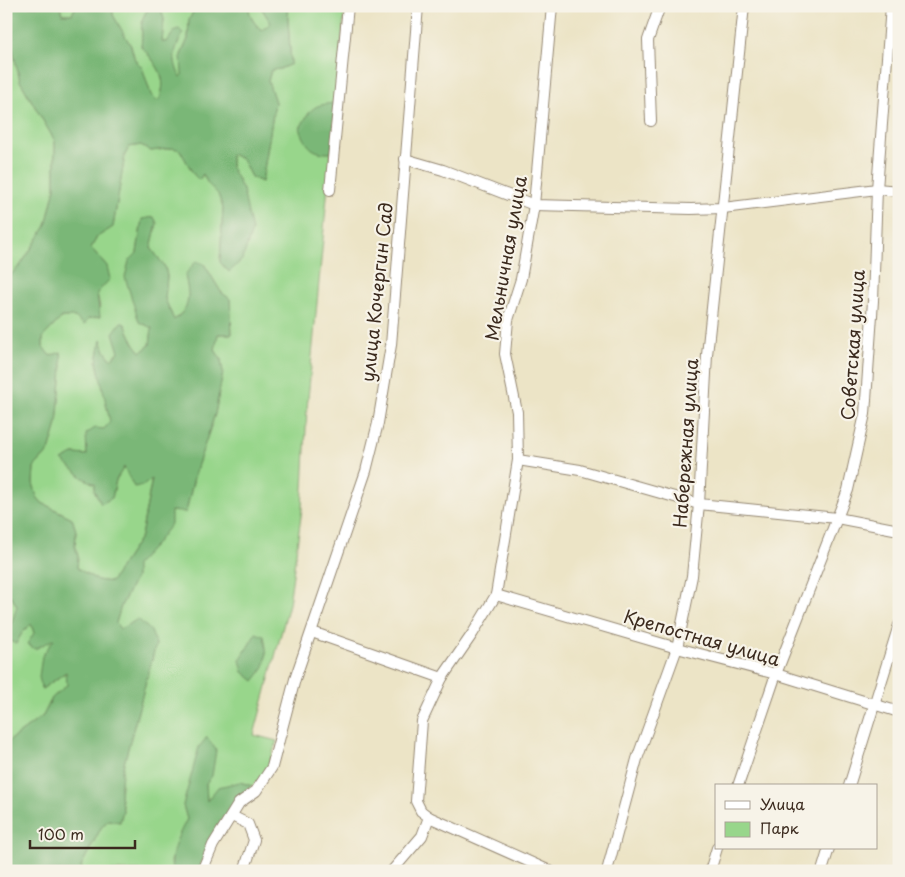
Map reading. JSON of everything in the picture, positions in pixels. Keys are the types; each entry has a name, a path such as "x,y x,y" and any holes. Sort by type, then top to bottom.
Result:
{"street":[{"path":"330,190 348,6"},
{"name":"улица Кочергин Сад","path":"202,871 213,845 239,804 256,791 272,767 295,680 366,471 378,423 391,345 404,159 418,6"},
{"name":"Мельничная улица","path":"429,816 421,811 416,801 422,721 442,678 496,595 518,460 517,412 504,354 508,320 521,279 534,204 552,6"},
{"path":"651,121 648,40 660,6"},
{"name":"Набережная улица","path":"607,871 637,759 677,648 692,576 699,504 707,355 744,6"},
{"name":"Советская улица","path":"739,784 776,674 848,490 866,414 874,301 877,189 891,6"},
{"path":"404,159 443,170 534,204 691,210 723,208 877,189 899,191"},
{"path":"518,460 580,470 699,504 836,518 899,530"},
{"name":"Крепостная улица","path":"496,595 677,648 776,674 899,712"},
{"path":"849,784 899,625"},
{"path":"312,632 442,678"},
{"path":"232,816 248,824 254,840 244,871"},
{"path":"392,871 422,836 429,816 550,871"},
{"path":"710,871 716,850"},
{"path":"822,871 828,850"}],"green space":[{"path":"6,6 60,6 62,14 72,14 76,6 123,6 113,9 113,15 131,46 135,60 142,67 151,95 157,101 161,94 162,78 157,67 141,46 142,22 149,8 161,9 164,19 162,42 167,42 175,30 179,29 183,33 177,45 175,55 180,77 182,75 181,55 188,39 189,20 194,6 249,6 252,20 262,30 271,23 260,6 287,6 291,64 280,69 271,70 268,81 275,102 262,182 251,177 242,159 231,154 231,167 243,190 252,231 242,260 229,272 220,262 223,208 218,194 208,184 203,174 199,180 194,175 180,150 173,148 151,151 141,145 129,147 125,155 113,227 97,237 91,248 107,266 110,279 97,293 100,317 88,319 84,325 75,317 62,317 43,337 43,347 50,356 61,352 62,368 57,424 49,451 34,467 33,483 37,497 42,503 72,518 76,531 77,568 97,580 111,582 141,536 152,479 144,485 134,487 124,467 116,480 112,498 101,504 94,490 95,484 83,478 62,460 73,454 87,455 86,434 95,428 104,429 110,422 97,362 101,339 105,351 111,359 119,352 113,333 121,322 125,324 133,342 141,352 150,345 152,328 139,322 125,277 129,261 137,253 142,219 154,217 157,223 151,248 165,267 167,276 165,299 174,320 184,310 188,300 185,275 196,261 204,264 221,292 230,299 232,334 218,334 215,350 221,359 223,372 215,414 195,473 186,512 171,511 171,524 136,565 136,577 121,606 116,623 120,629 138,619 151,631 156,644 122,771 120,796 123,810 120,822 108,820 101,828 81,866 83,871 6,871 6,743 43,716 52,698 67,685 66,672 42,689 39,677 42,656 54,639 35,649 27,644 34,633 31,624 22,633 16,644 10,641 8,635 17,606 11,596 6,598 6,279 20,266 46,226 55,188 55,141 20,81 6,20"},
{"path":"60,6 76,6 72,14 62,14"},
{"path":"123,6 194,6 189,21 188,39 181,55 183,75 180,78 173,60 175,48 167,42 162,42 164,19 149,8 143,18 141,46 160,72 163,84 160,98 157,102 151,95 142,67 135,60 131,46 113,15 112,9"},
{"path":"249,6 260,6 271,23 262,30 259,28 251,16"},
{"path":"287,6 345,6 307,409 302,509 289,604 254,735 277,741 265,775 252,786 240,782 207,802 206,783 183,805 187,819 171,861 172,871 83,871 81,866 101,828 108,820 120,822 123,810 120,796 122,771 156,644 119,629 116,623 121,606 136,577 135,565 155,545 171,511 186,512 195,473 215,414 223,372 221,359 215,350 218,334 232,334 230,299 221,292 204,264 185,275 189,292 186,309 174,320 165,299 167,276 165,267 151,248 157,223 142,220 137,253 129,261 152,328 150,345 141,352 133,342 125,324 114,333 119,352 111,359 101,341 97,362 111,422 87,447 87,455 73,454 75,470 83,478 95,484 112,498 116,480 124,466 134,486 152,478 141,536 111,582 97,580 77,568 76,531 72,518 42,503 37,497 33,483 34,467 49,451 57,424 62,368 61,352 50,356 43,347 43,337 62,317 88,319 100,307 97,293 107,266 91,248 97,237 113,227 125,155 129,147 141,145 151,151 180,149 194,175 199,180 203,174 208,184 218,194 223,208 220,262 229,272 243,190 231,167 231,154 242,159 251,177 262,182 275,102 268,81 271,70 280,69 291,64"},
{"path":"6,20 20,81 55,141 55,188 46,226 20,266 6,279"},
{"path":"336,103 331,153 314,150 307,144 300,128 310,111 314,108"},
{"path":"11,596 17,606 16,643 31,624 34,633 55,638 42,689 67,672 67,685 52,698 43,716 6,743 6,598"},
{"path":"256,633 264,636 266,660 254,681 243,672 240,660"},
{"path":"207,737 216,750 212,776 206,783 207,801 218,787 240,782 252,786 223,819 198,871 172,871 173,850 187,819 183,805 199,747"}]}
